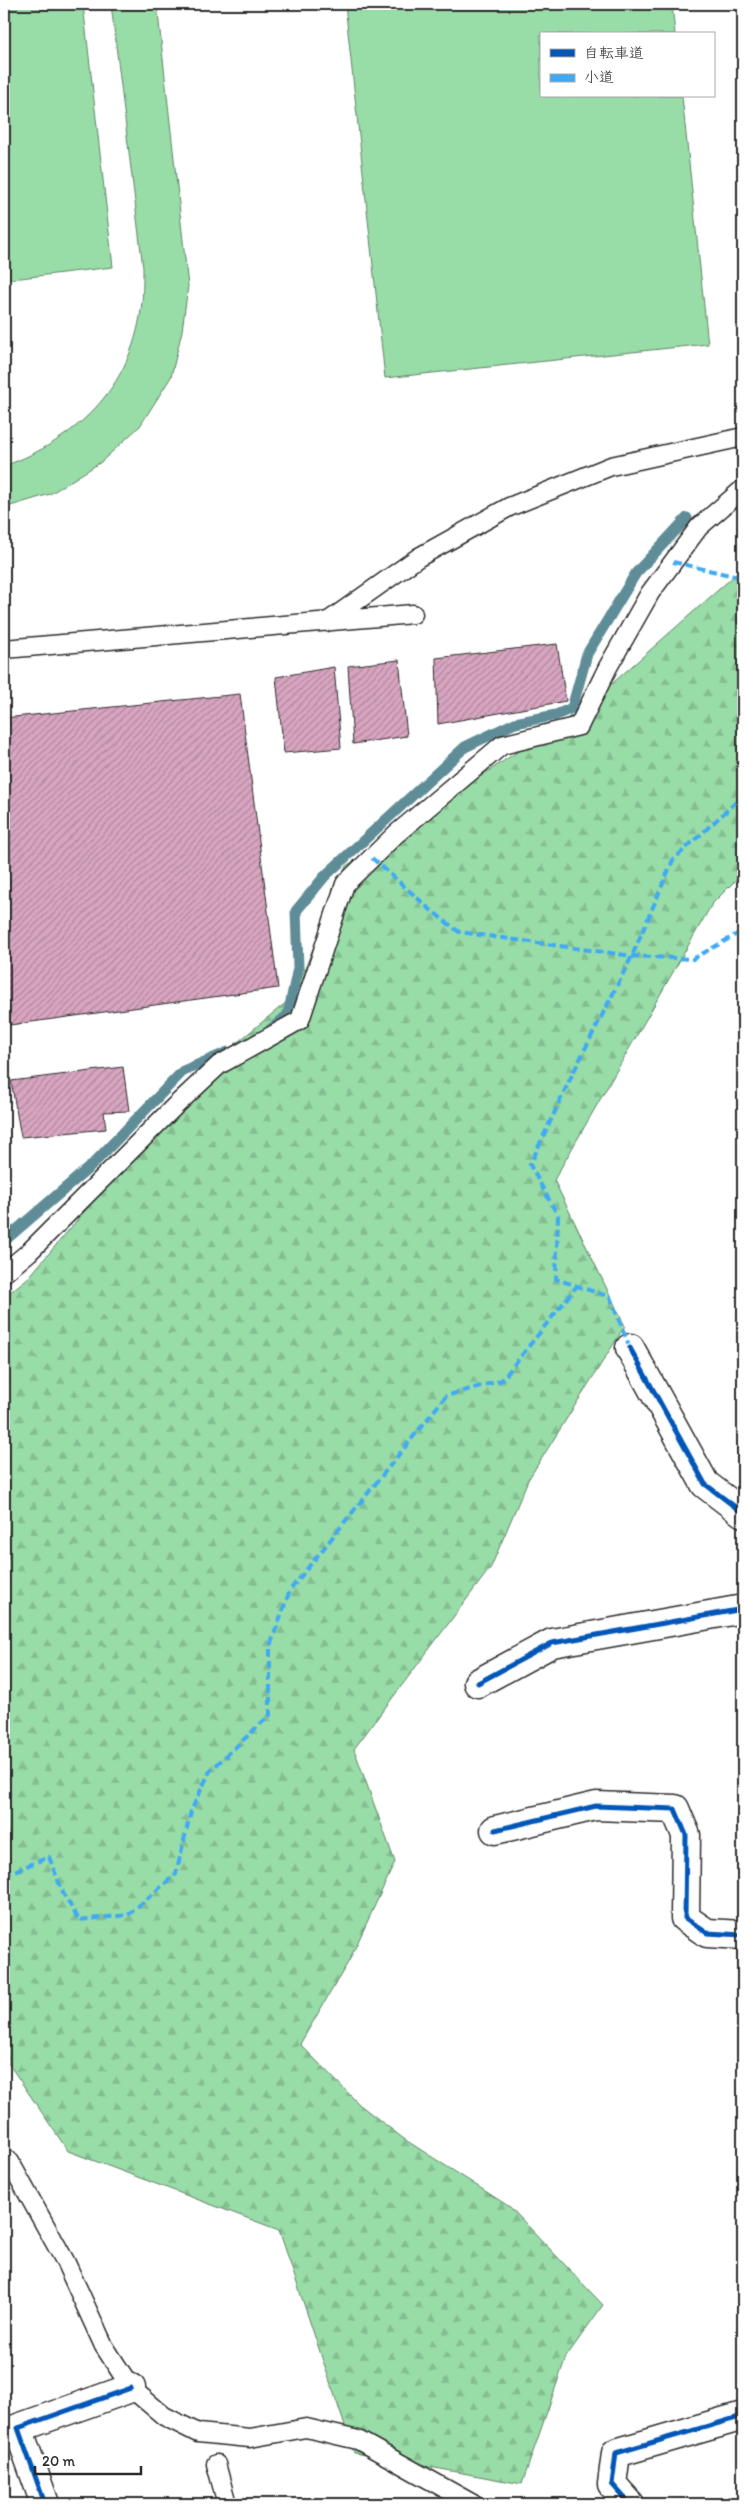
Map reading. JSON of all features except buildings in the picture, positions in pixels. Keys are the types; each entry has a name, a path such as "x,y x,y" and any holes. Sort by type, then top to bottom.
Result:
{"street":[{"path":"630,1348 705,1484 743,1512"},
{"path":"478,1683 552,1643 743,1610"},
{"path":"495,1830 596,1806 675,1809 686,1835 685,1918 707,1933 743,1935"},
{"path":"45,2504 18,2428 131,2388"},
{"path":"630,2504 612,2484 616,2452 743,2416"}],"lane":[{"path":"327,622 420,556 509,507 611,466 743,437"},
{"path":"4,1273 29,1252 175,1106 219,1066 300,1020 345,884 396,834 502,745 579,726 608,667 650,593 699,528 743,489"},
{"path":"4,649 413,614"},
{"path":"4,2157 10,2162 65,2261 104,2346 131,2388 164,2416 198,2433 250,2438 306,2428 358,2440 473,2504"},
{"path":"216,2464 227,2504"}],"green space":[{"path":"4,4 83,4 113,267 4,280"},
{"path":"111,4 157,4 188,286 182,331 171,377 140,426 101,462 50,494 4,508 4,466 54,442 76,426 95,408 112,387 125,364 135,338 141,310 143,268"},
{"path":"345,4 672,4 675,32 540,32 540,98 682,98 708,344 385,378"},
{"path":"743,568 743,873 712,904 554,1180 625,1326 528,1480 491,1567 354,1749 395,1862 350,1959 300,2044 360,2105 404,2139 510,2207 603,2305 566,2357 522,2484 354,2453 279,2230 68,2151 4,2057 4,1297 29,1277 206,1068 294,996 346,866 589,704"}],"waterway":[{"path":"270,1030 288,1015 298,968 296,911 325,876 465,747 515,723 556,715 572,708 587,654 636,573 687,518"},
{"path":"4,1241 91,1166 183,1071 228,1052"}],"marked path":[{"path":"673,562 743,578"},
{"path":"630,1348 610,1297 556,1279 558,1216 530,1165 572,1075 632,956 673,860 736,802 743,792"},
{"path":"372,858 459,932 632,956 693,959 737,934 743,935"},
{"path":"4,1875 49,1857 63,1893 79,1920 128,1915 176,1874 191,1811 210,1771 270,1715 270,1646 290,1590 446,1396 502,1380 576,1287"}],"cycle path":[{"path":"630,1348 705,1484 743,1513"},
{"path":"478,1683 552,1643 743,1609"},
{"path":"495,1830 596,1806 675,1809 686,1835 685,1918 707,1933 743,1935"},
{"path":"45,2504 18,2428 131,2388"},
{"path":"630,2504 612,2484 616,2453 743,2416"}]}
